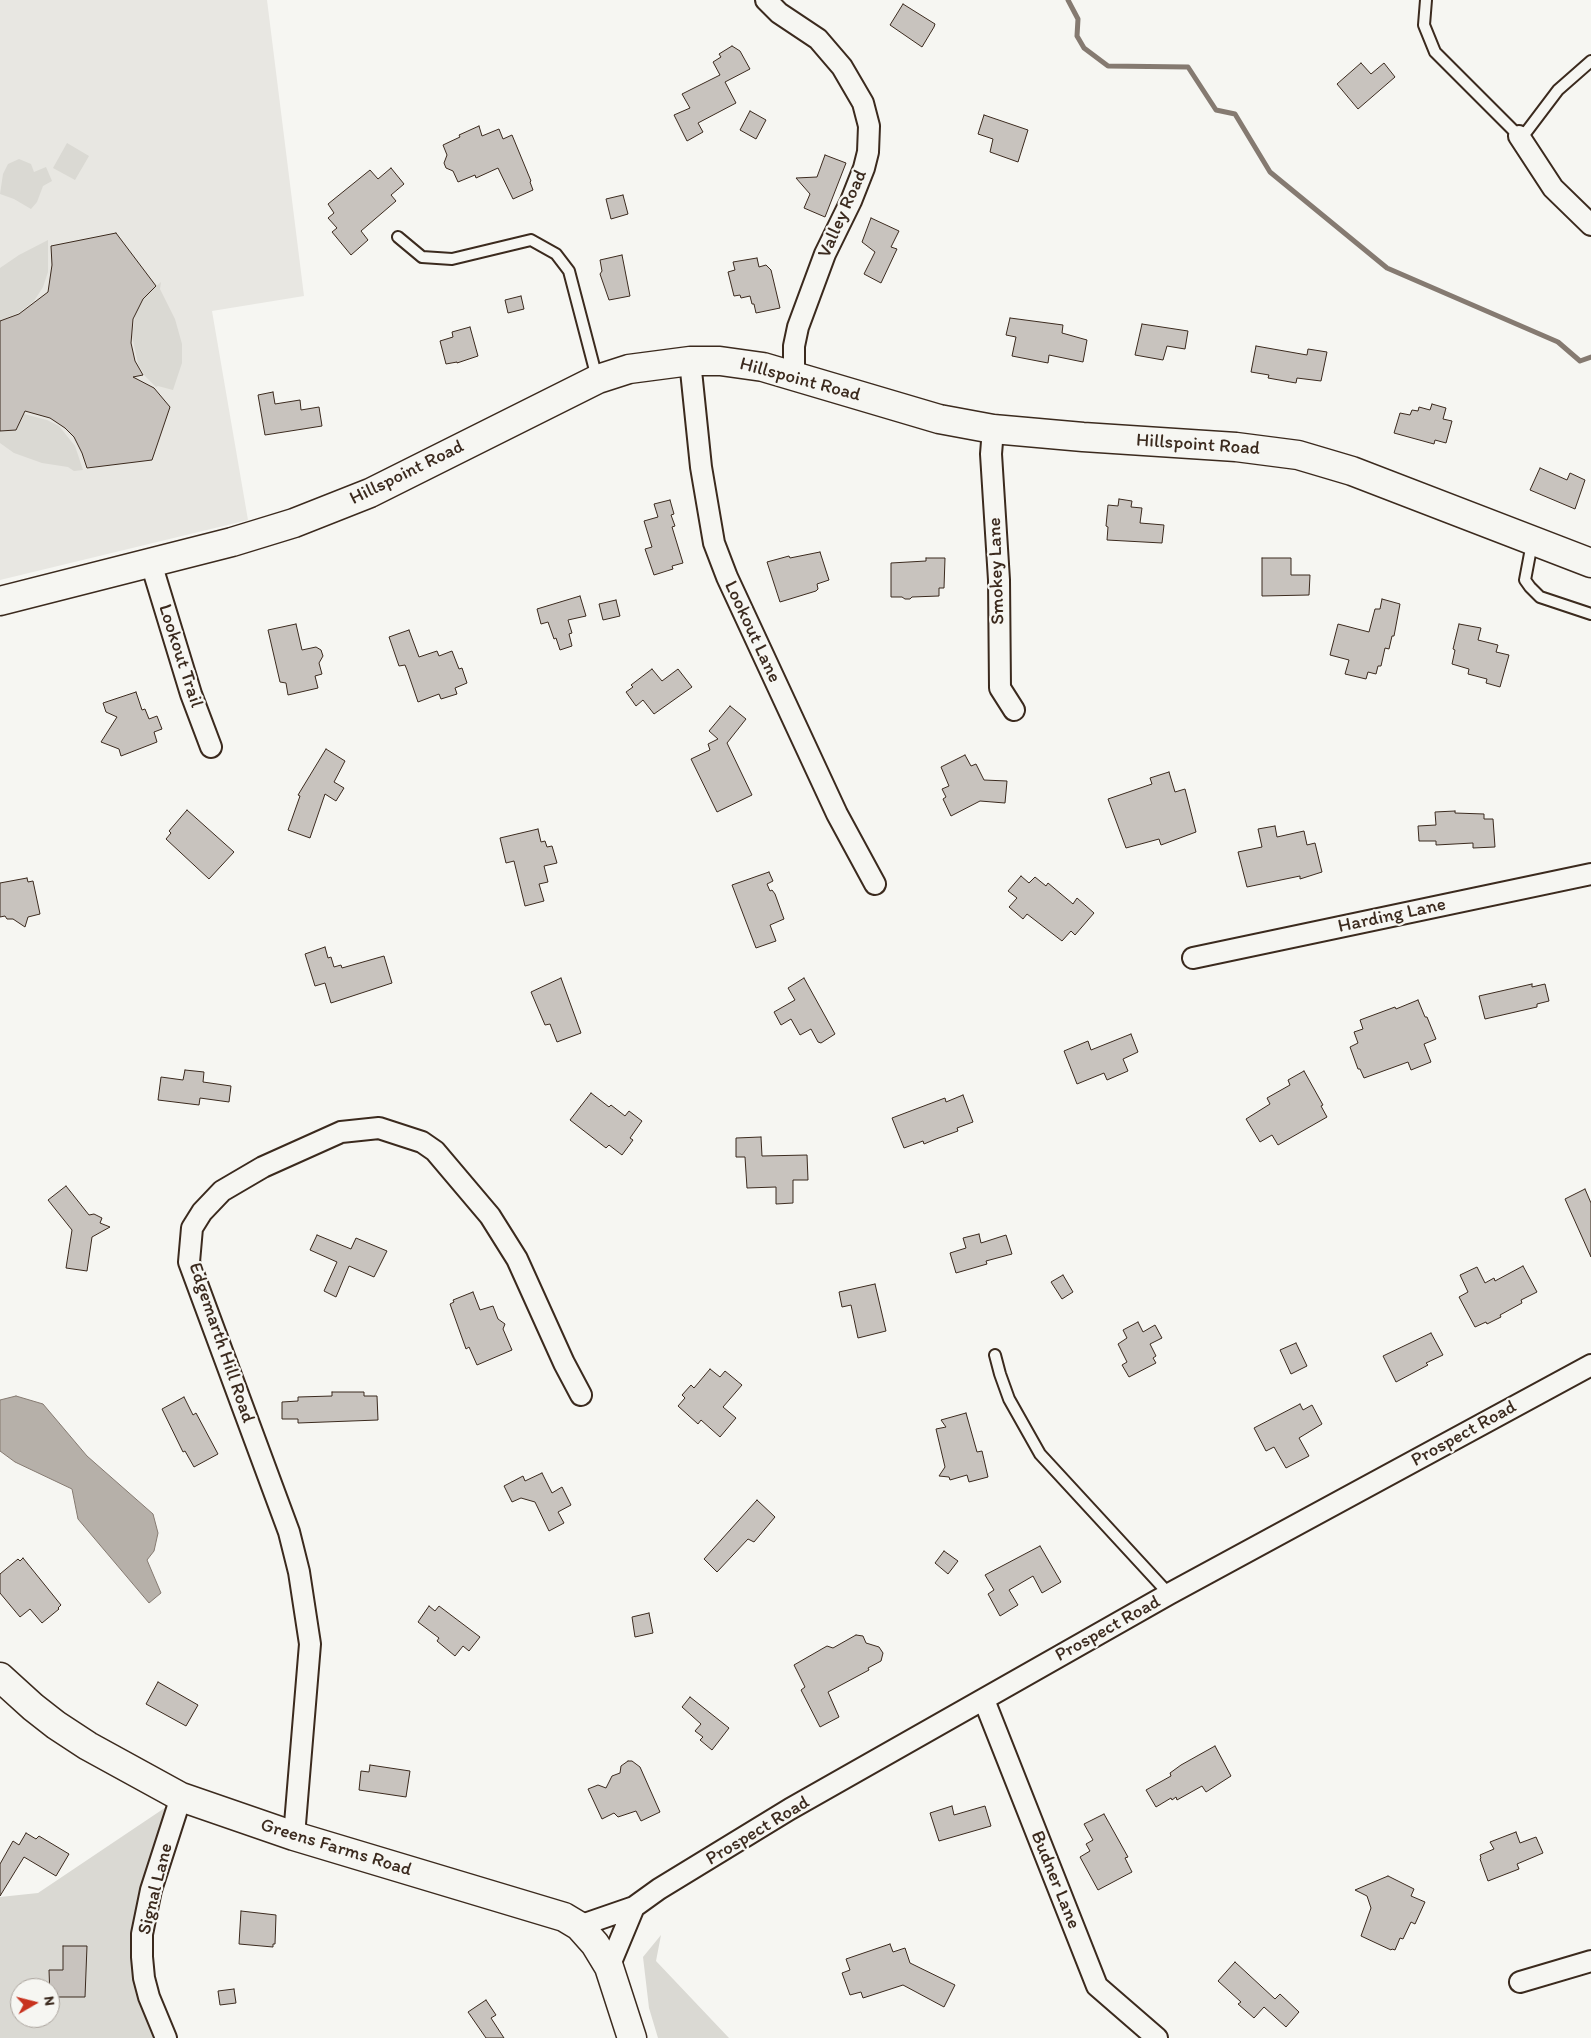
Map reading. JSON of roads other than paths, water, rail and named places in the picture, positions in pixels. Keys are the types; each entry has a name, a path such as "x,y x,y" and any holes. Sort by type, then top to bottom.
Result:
{"street":[{"name":"Valley Road","path":"766,0 779,13 818,39 842,67 863,103 869,126 868,152 864,168 851,201 825,254 798,327 794,346 794,375"},
{"path":"1519,136 1553,188 1591,225"},
{"name":"Hillspoint Road","path":"0,601 265,533 370,493 598,379 630,368 690,361 743,364 794,375 939,419 993,429 1083,438 1236,446 1298,455 1352,471 1591,563"},
{"name":"Lookout Lane","path":"690,361 701,467 714,543 727,577 837,814 875,884"},
{"name":"Smokey Lane","path":"993,429 991,454 999,580 1000,688 1014,710"},
{"name":"Lookout Trail","path":"151,563 188,685 211,747"},
{"name":"Harding Lane","path":"1192,958 1591,874"},
{"name":"Edgemarth Hill Road","path":"294,1836 310,1644 299,1572 289,1532 189,1262 192,1228 202,1212 222,1191 263,1167 341,1132 379,1128 422,1142 435,1151 494,1223 517,1259 581,1396"},
{"name":"Prospect Road","path":"578,1926 634,1907 659,1889 790,1810 1169,1594 1591,1365"},
{"name":"Greens Farms Road","path":"0,1677 33,1707 88,1746 181,1797 294,1836 564,1917 578,1926 595,1944 609,1967 632,2038"},
{"name":"Budner Lane","path":"984,1700 1097,1986 1157,2038"},
{"name":"Signal Lane","path":"166,2038 149,1997 144,1978 142,1934 151,1890 181,1797"},
{"path":"609,1967 634,1907"},
{"path":"1520,1982 1591,1961"}],"lane":[{"path":"1426,0 1424,25 1435,52 1519,136 1527,131 1558,90 1591,60"},
{"path":"398,237 422,257 452,259 531,240 556,254 569,271 598,379"},
{"path":"1533,540 1525,580 1530,587 1540,597 1591,614"},
{"path":"995,1354 1009,1399 1040,1454 1169,1594"}],"waterway":[{"path":"1068,0 1078,19 1077,36 1084,48 1108,66 1188,67 1216,110 1235,114 1270,172 1387,268 1558,342 1580,361 1591,357"}]}
